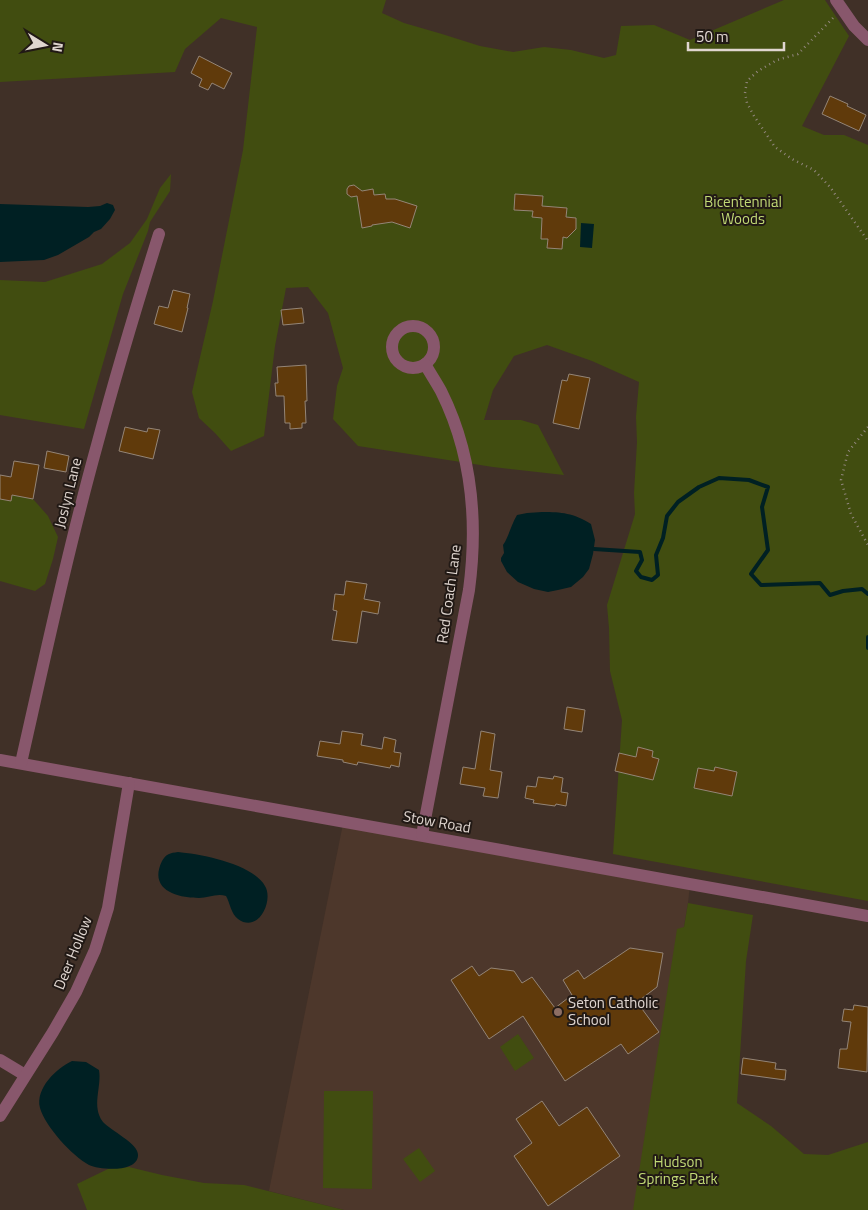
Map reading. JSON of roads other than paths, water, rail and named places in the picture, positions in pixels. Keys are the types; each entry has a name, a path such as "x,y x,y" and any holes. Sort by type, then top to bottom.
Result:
{"street":[{"path":"836,0 854,26 868,40"},
{"name":"Joslyn Lane","path":"21,763 96,446 159,234"},
{"name":"Red Coach Lane","path":"422,835 473,561 473,523 470,486 463,449 441,391 425,364"},
{"name":"Stow Road","path":"0,760 868,916"},
{"name":"Deer Hollow","path":"0,1116 76,992 95,950 108,908 129,783"},
{"path":"0,1060 25,1075"}],"water":[{"path":"107,203 113,205 115,210 101,229 58,255 44,260 0,262 0,204 88,207"},
{"path":"581,223 594,224 592,248 580,247"},
{"path":"542,512 567,514 579,517 591,524 595,540 589,569 571,587 548,592 534,589 518,582 507,572 501,561 504,553 503,545 517,515"},
{"path":"178,852 200,855 226,862 238,866 259,878 267,892 266,907 262,914 258,919 245,923 234,914 226,896 191,898 174,894 167,890 159,879 159,871 165,857 170,853"},
{"path":"72,1061 86,1062 99,1070 97,1103 100,1116 103,1122 134,1146 138,1155 132,1165 118,1169 109,1169 89,1165 67,1148 47,1123 40,1108 41,1093 54,1074"}],"waterway":[{"path":"594,549 640,552 642,560 636,571 641,577 652,580 658,575 656,555 663,538 667,516 678,502 699,487 719,478 749,480 768,487 762,507 768,550 751,574 761,585 820,583 830,595 843,591 862,589 868,594"},
{"path":"868,637 868,648"}],"place":[{"name":"Seton Catholic School","path":"558,1012"}],"park label":[{"name":"Bicentennial Woods","path":"743,210"},
{"name":"Hudson Springs Park","path":"678,1170"}]}
